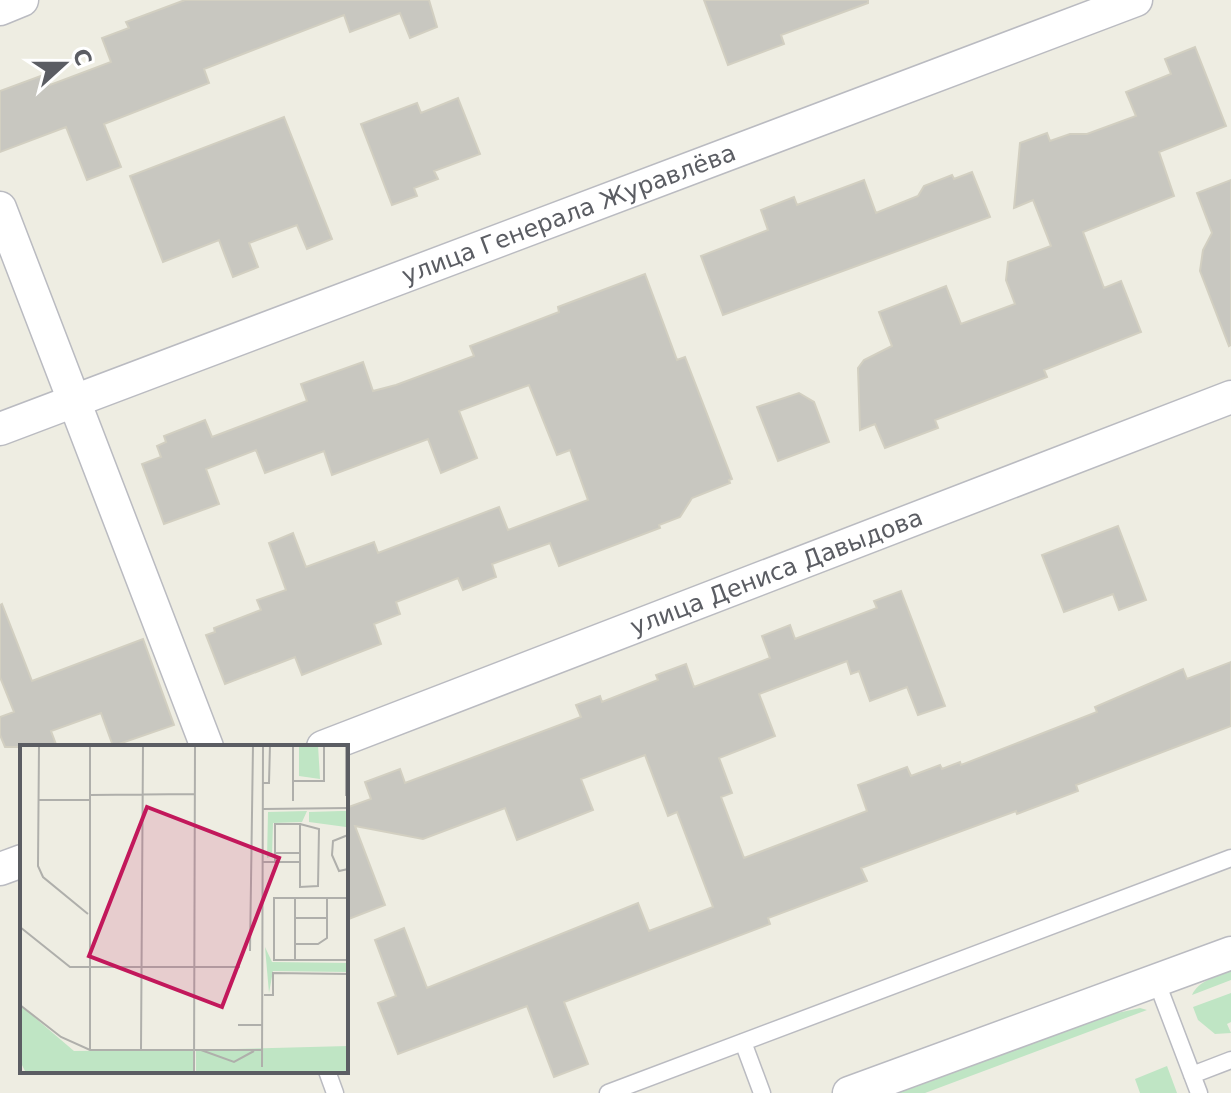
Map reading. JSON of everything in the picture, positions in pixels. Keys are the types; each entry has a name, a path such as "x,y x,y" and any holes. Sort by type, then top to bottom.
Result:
{"street":[{"path":"0,9 22,0"},
{"name":"улица Генерала Журавлёва","path":"0,429 1136,0"},
{"path":"0,208 206,745"},
{"name":"улица Дениса Давыдова","path":"328,745 1231,397"},
{"path":"0,869 20,862"},
{"path":"849,1093 1231,953"}],"lane":[{"path":"608,1093 1231,858"},
{"path":"1156,980 1199,1093"},
{"path":"743,1042 762,1093"},
{"path":"1192,1075 1231,1060"},
{"path":"328,1073 335,1093"}],"green space":[{"path":"1231,971 1231,980 1192,995 1203,982"},
{"path":"1231,993 1231,1022 1227,1024 1231,1033 1215,1034 1198,1020 1193,1007"},
{"path":"1140,1008 1147,1010 925,1093 898,1093 1113,1014"},
{"path":"1167,1066 1177,1093 1140,1093 1135,1079"}],"building":[{"path":"185,0 429,0 437,27 410,38 400,13 350,32 344,15 204,69 209,83 104,124 121,167 87,180 66,127 0,152 0,91 46,74 50,85 111,62 102,38 129,28 126,22"},
{"path":"704,0 868,0 868,3 781,35 784,44 728,65"},
{"path":"1195,47 1226,126 1159,152 1174,196 1083,232 1104,288 1121,281 1141,332 1044,370 1047,377 935,420 938,428 885,448 875,424 860,430 858,368 864,360 892,346 879,312 946,286 961,324 1015,304 1006,280 1008,262 1051,246 1033,200 1014,208 1020,143 1047,133 1050,141 1070,134 1087,134 1136,116 1126,92 1171,74 1165,59"},
{"path":"458,98 480,154 434,171 438,179 414,188 417,196 392,205 361,124 417,103 421,113"},
{"path":"284,117 332,239 307,249 297,225 249,243 258,267 233,277 219,240 163,262 130,176"},
{"path":"972,172 990,217 723,315 701,256 768,230 761,210 794,197 797,205 864,180 876,213 918,196 924,186 952,175 954,179"},
{"path":"1231,180 1229,346 1200,271 1203,250 1212,233 1197,193"},
{"path":"645,274 677,360 685,357 732,479 730,483 692,498 680,517 659,525 660,528 559,566 550,543 492,564 496,577 463,590 458,578 396,602 400,614 374,624 381,644 302,675 295,657 225,684 206,635 215,632 214,628 261,610 257,600 286,590 269,543 293,533 306,567 374,542 378,553 499,507 508,530 588,500 570,450 557,455 529,385 459,411 477,458 441,473 428,439 332,475 324,451 265,473 256,450 206,469 219,504 164,524 142,464 161,457 157,446 166,442 164,436 205,420 212,437 307,401 301,384 363,362 373,391 396,385 474,356 470,346 559,312 558,307"},
{"path":"799,393 814,402 829,442 778,461 757,407"},
{"path":"1118,526 1146,600 1119,610 1113,594 1064,612 1042,555"},
{"path":"901,591 945,706 918,715 907,687 870,701 859,671 851,674 847,661 759,694 775,736 719,758 732,793 721,797 744,858 867,811 858,785 907,767 911,776 940,765 942,769 960,762 961,765 1097,712 1095,707 1183,669 1187,679 1231,662 1231,726 1076,785 1078,791 861,868 867,881 768,918 770,924 564,1002 588,1064 554,1077 527,1006 398,1054 378,1003 396,996 375,940 404,928 427,988 638,903 649,931 713,907 677,812 668,816 645,755 581,779 593,810 517,840 505,808 423,839 355,826 385,905 348,919 348,807 371,799 365,782 400,769 405,783 581,717 576,705 600,696 602,702 658,680 656,675 686,664 694,687 770,658 762,636 790,625 795,639 877,608 874,601"},
{"path":"0,605 32,681 143,639 174,725 113,745 101,713 51,731 56,745 5,747 0,735 0,717 14,712 0,677"}]}
